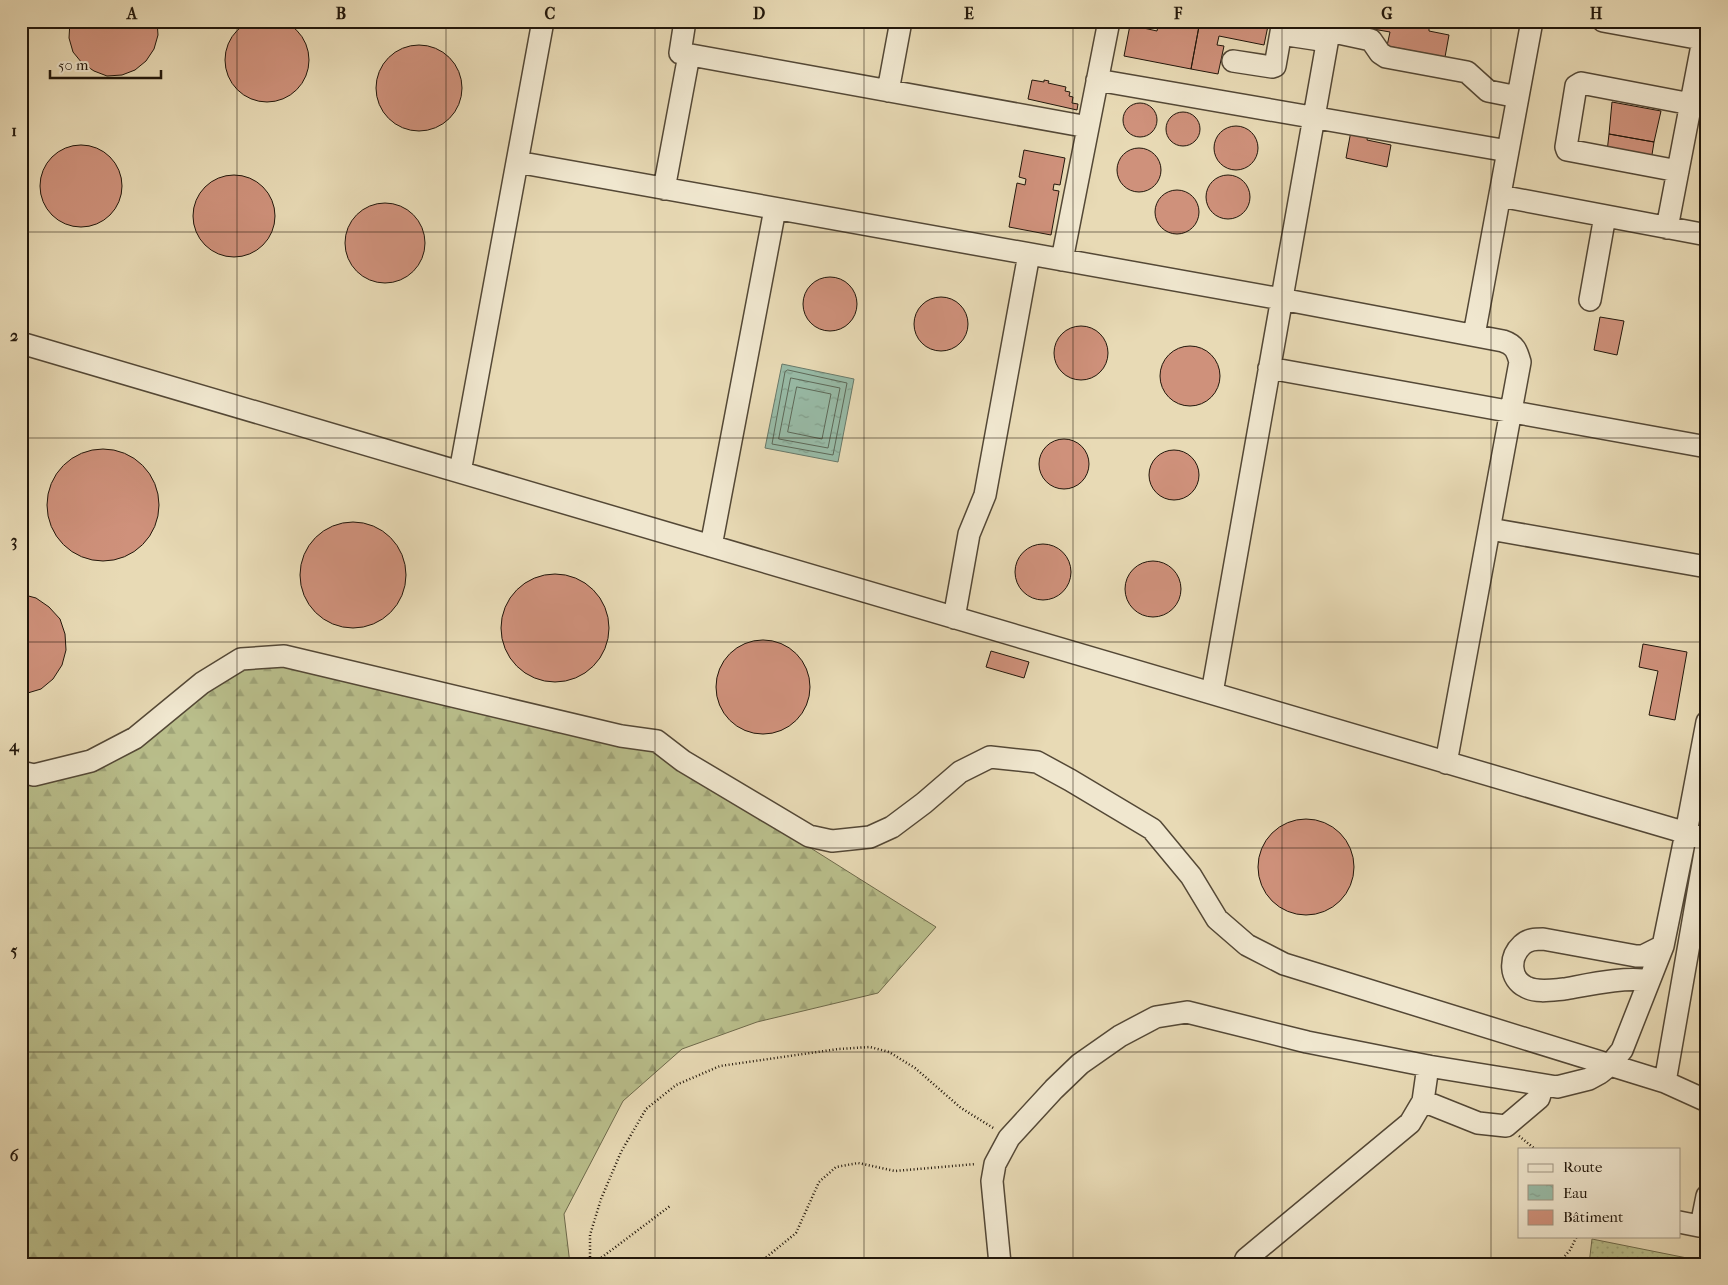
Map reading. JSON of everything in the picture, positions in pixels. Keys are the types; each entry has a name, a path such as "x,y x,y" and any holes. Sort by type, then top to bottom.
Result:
{"lane":[{"path":"460,472 543,21"},
{"path":"685,21 680,53 1088,127"},
{"path":"888,91 901,21"},
{"path":"1062,260 1109,21"},
{"path":"1474,335 1532,21"},
{"path":"1610,22 1705,40 1667,228"},
{"path":"1233,61 1272,67 1275,66 1282,28 1329,31 1371,40 1380,53 1386,57 1467,72 1488,91 1518,97"},
{"path":"1212,693 1329,31"},
{"path":"664,189 689,55"},
{"path":"1097,80 1508,151"},
{"path":"1678,171 1567,150 1576,86 1581,83 1691,104"},
{"path":"517,162 1281,299 1474,335 1512,344 1518,352 1520,362 1446,762"},
{"path":"1500,196 1707,235"},
{"path":"711,546 775,209"},
{"path":"1590,300 1605,216"},
{"path":"954,618 970,534 985,495 1029,254"},
{"path":"21,343 1707,840 1665,1082"},
{"path":"1269,368 1707,447"},
{"path":"1490,529 1707,567"},
{"path":"21,772 34,775 91,761 135,738 202,683 241,659 284,656 622,736 657,740 684,762 809,836 832,841 870,837 892,827 924,804 960,772 990,756 1037,762 1152,829 1191,876 1217,919 1246,945 1284,964 1665,1082 1707,1102"},
{"path":"1000,1264 992,1181 995,1164 1009,1138 1080,1064 1120,1036 1156,1017 1187,1012 1307,1042 1428,1066 1557,1087 1589,1079 1610,1065 1622,1050 1662,946 1707,722"},
{"path":"1649,981 1634,979 1548,991 1533,990 1519,984 1512,969 1513,960 1517,950 1532,939 1544,938 1636,956 1650,954 1662,946"},
{"path":"1244,1264 1246,1259 1410,1124 1423,1101 1428,1066"},
{"path":"1423,1101 1478,1122 1506,1126 1539,1098 1543,1085"},
{"path":"1680,1222 1699,1226 1702,1221 1707,1196"}],"path":[{"path":"592,1264 590,1235 601,1199 621,1152 646,1109 676,1085 720,1066 838,1049 870,1047 889,1052 914,1068 961,1108 1009,1138"},
{"path":"758,1264 796,1233 818,1182 836,1167 858,1163 895,1171 957,1165 995,1164"},
{"path":"592,1264 670,1206"},
{"path":"1558,1264 1570,1250 1576,1238"}],"green space":[{"path":"246,665 285,666 655,750 936,927 878,993 757,1022 682,1049 623,1101 564,1214 570,1264 21,1264 21,783 26,784 96,771"},
{"path":"1592,1239 1707,1262 1707,1264 1589,1264"}],"water":[{"path":"782,364 854,379 838,462 765,448"}],"building":[{"path":"267,18 283,21 297,30 306,44 309,60 306,76 297,90 283,99 267,102 251,99 237,90 228,76 225,60 228,44 237,30 251,21"},
{"path":"70,21 157,21 158,35 154,49 146,61 135,70 122,75 107,76 94,71 82,63 73,52 69,38"},
{"path":"1159,21 1200,21 1191,69 1124,56 1130,25 1157,31"},
{"path":"1200,21 1269,21 1264,45 1219,36 1217,45 1224,46 1218,74 1191,69"},
{"path":"1368,21 1398,21 1429,27 1429,31 1449,35 1445,57 1387,46 1390,32 1367,28"},
{"path":"419,45 435,49 449,58 458,72 462,88 458,104 449,118 435,127 419,131 403,127 389,118 380,104 376,88 380,72 389,58 403,49"},
{"path":"1032,80 1049,81 1048,83 1066,87 1065,91 1070,92 1069,96 1073,97 1072,103 1078,104 1077,110 1028,99"},
{"path":"1612,102 1661,111 1654,142 1609,134"},
{"path":"1140,103 1152,108 1157,120 1152,132 1140,137 1128,132 1123,120 1128,108"},
{"path":"1183,112 1195,117 1200,129 1195,141 1183,146 1171,141 1166,129 1171,117"},
{"path":"1232,126 1240,126 1252,132 1258,148 1252,164 1240,170 1232,170 1220,164 1214,152 1214,144 1220,132"},
{"path":"1351,131 1368,134 1367,140 1391,145 1387,167 1346,158"},
{"path":"1609,134 1654,142 1651,161 1607,152"},
{"path":"81,145 97,148 110,157 119,170 122,186 119,202 110,215 97,224 81,227 65,224 52,215 43,202 40,186 43,170 52,157 65,148"},
{"path":"1135,148 1143,148 1155,154 1161,170 1155,186 1143,192 1135,192 1123,186 1117,174 1117,166 1123,154"},
{"path":"1024,150 1065,158 1060,185 1054,184 1053,190 1059,191 1051,235 1009,227 1017,183 1025,185 1026,179 1019,177"},
{"path":"234,175 250,178 263,187 272,200 275,216 272,232 263,245 250,254 234,257 218,254 205,245 196,232 193,216 196,200 205,187 218,178"},
{"path":"1224,175 1232,175 1244,181 1250,197 1244,213 1232,219 1224,219 1212,213 1206,201 1206,193 1212,181"},
{"path":"1173,190 1181,190 1193,196 1199,212 1193,228 1181,234 1173,234 1161,228 1155,216 1155,208 1161,196"},
{"path":"385,203 400,206 413,215 422,228 425,243 422,258 413,271 400,280 385,283 370,280 357,271 348,258 345,243 348,228 357,215 370,206"},
{"path":"830,277 840,279 849,285 855,294 857,304 855,314 849,323 840,329 830,331 820,329 811,323 805,314 803,304 805,294 811,285 820,279"},
{"path":"941,297 951,299 960,305 966,314 968,324 966,334 960,343 951,349 941,351 931,349 922,343 916,334 914,324 916,314 922,305 931,299"},
{"path":"1600,317 1624,321 1617,355 1594,350"},
{"path":"1081,326 1091,328 1100,334 1106,343 1108,353 1106,363 1100,372 1091,378 1081,380 1071,378 1062,372 1056,363 1054,353 1056,343 1062,334 1071,328"},
{"path":"1190,346 1207,351 1215,359 1220,376 1215,393 1207,401 1190,406 1173,401 1165,393 1160,376 1165,359 1173,351"},
{"path":"1059,439 1069,439 1082,446 1089,459 1089,469 1082,482 1069,489 1059,489 1050,485 1043,478 1039,469 1039,459 1043,450 1050,443"},
{"path":"103,449 124,453 143,465 155,484 159,505 155,526 143,545 124,557 103,561 82,557 63,545 51,526 47,505 51,484 63,465 82,453"},
{"path":"1169,450 1179,450 1192,457 1199,470 1199,480 1192,493 1179,500 1169,500 1160,496 1153,489 1149,480 1149,470 1153,461 1160,454"},
{"path":"353,522 373,526 391,537 402,555 406,575 402,595 391,613 373,624 353,628 333,624 315,613 304,595 300,575 304,555 315,537 333,526"},
{"path":"1043,544 1054,546 1063,552 1069,561 1071,572 1069,583 1063,592 1054,598 1043,600 1032,598 1023,592 1017,583 1015,572 1017,561 1023,552 1032,546"},
{"path":"1153,561 1164,563 1173,569 1179,578 1181,589 1179,600 1173,609 1164,615 1153,617 1142,615 1133,609 1127,600 1125,589 1127,578 1133,569 1142,563"},
{"path":"555,574 576,578 593,590 605,607 609,628 605,649 593,666 576,678 555,682 534,678 517,666 505,649 501,628 505,607 517,590 534,578"},
{"path":"21,594 36,598 49,607 60,619 65,634 66,650 62,665 53,679 41,689 21,695"},
{"path":"754,640 772,640 797,653 807,669 810,687 807,705 797,721 772,734 754,734 729,721 716,696 716,678 729,653"},
{"path":"1643,644 1687,652 1675,720 1649,715 1658,671 1639,667"},
{"path":"991,651 1029,662 1024,678 986,667"},
{"path":"1306,819 1324,823 1340,833 1350,849 1354,867 1350,885 1340,901 1324,911 1306,915 1288,911 1272,901 1262,885 1258,867 1262,849 1272,833 1288,823"}]}
